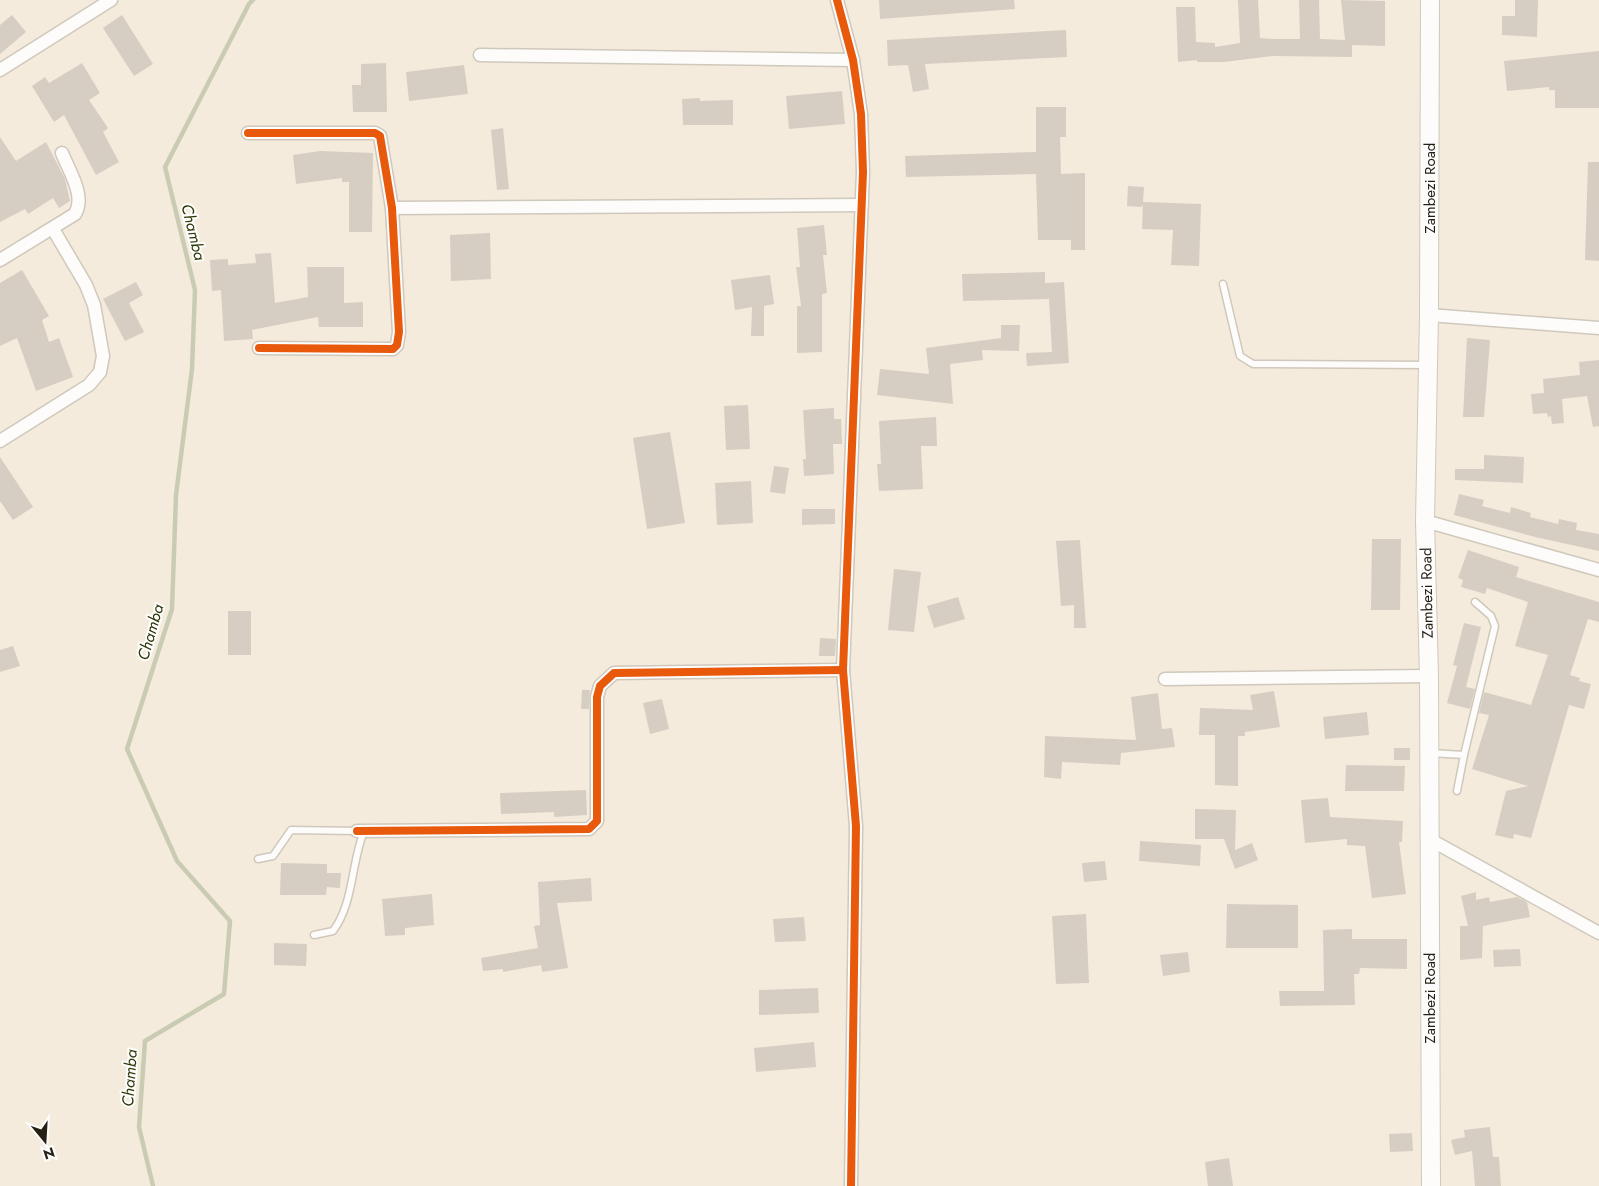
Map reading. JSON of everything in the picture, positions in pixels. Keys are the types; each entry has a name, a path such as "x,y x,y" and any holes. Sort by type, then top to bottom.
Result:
{"main road":[{"name":"Zambezi Road","path":"1430,0 1429,315 1425,521 1429,676 1431,1186"}],"street":[{"path":"0,70 111,0"},
{"path":"836,0 853,60 861,114 862,205 843,670 856,826 851,1186"},
{"path":"480,55 853,60"},
{"path":"248,133 375,133 380,136 392,208 399,332 397,345 393,349 259,348"},
{"path":"0,260 75,214 80,205 80,197 62,152"},
{"path":"392,208 862,205"},
{"path":"0,441 89,385 100,372 103,356 94,305 86,285 53,228"},
{"path":"1429,315 1599,328"},
{"path":"1425,521 1599,570"},
{"path":"360,831 589,829 597,821 597,696 600,686 614,673 843,670"},
{"path":"1165,679 1429,676"},
{"path":"1429,839 1599,933"}],"lane":[{"path":"1223,284 1240,356 1253,364 1428,365"},
{"path":"1458,791 1464,755 1495,626 1491,616 1475,602"},
{"path":"1429,753 1464,755"},
{"path":"258,859 273,856 290,830 360,831 353,874 341,920 332,931 314,935"}],"building":[{"path":"879,0 1014,0 1015,9 880,19"},
{"path":"1238,0 1258,0 1260,38 1300,39 1299,0 1319,0 1320,39 1345,40 1341,0 1385,1 1385,46 1352,45 1352,57 1273,56 1224,62 1197,62 1197,60 1178,62 1176,7 1195,7 1196,42 1215,43 1215,47 1240,43"},
{"path":"1515,0 1538,0 1537,37 1502,35 1502,16 1515,16"},
{"path":"12,15 26,32 0,54 0,25"},
{"path":"122,15 153,64 134,76 103,28"},
{"path":"1066,30 1067,57 925,64 929,89 913,92 908,65 888,66 887,40"},
{"path":"1599,51 1599,108 1555,108 1555,90 1549,90 1549,87 1507,91 1504,61"},
{"path":"82,63 100,93 89,100 108,128 103,132 119,162 96,175 64,115 54,122 32,86 45,77 49,83"},
{"path":"386,63 387,112 353,112 352,85 361,85 361,64"},
{"path":"464,65 468,94 409,101 406,72"},
{"path":"842,91 845,124 789,129 786,96"},
{"path":"700,98 700,101 733,100 733,125 683,125 682,99"},
{"path":"1036,107 1066,107 1066,137 1060,137 1061,174 1085,173 1085,250 1071,250 1071,240 1038,240 1036,174 906,177 905,156 1036,152"},
{"path":"503,128 509,189 497,190 491,130"},
{"path":"0,137 16,161 46,142 65,179 70,201 59,208 53,198 28,214 25,209 0,222"},
{"path":"320,151 373,153 372,232 349,232 349,182 342,182 342,178 296,184 293,155"},
{"path":"1588,162 1599,162 1599,261 1585,260"},
{"path":"1128,186 1144,187 1143,202 1201,204 1199,266 1171,265 1173,230 1142,229 1143,204 1142,207 1127,206"},
{"path":"824,225 827,255 823,255 827,293 822,294 822,352 797,353 797,306 801,306 796,267 800,267 797,228"},
{"path":"490,233 491,279 451,281 450,235"},
{"path":"271,253 275,303 308,297 307,267 344,267 344,303 363,302 363,327 319,327 318,317 252,330 253,339 224,341 221,290 212,291 210,260 228,259 228,265 256,263 255,254"},
{"path":"22,270 49,316 42,320 49,342 59,338 73,377 36,391 17,338 0,346 0,283"},
{"path":"1045,272 1045,283 1064,282 1069,363 1027,366 1026,353 1052,352 1049,299 963,301 962,274"},
{"path":"770,275 774,304 764,306 764,336 751,336 752,307 735,310 731,280"},
{"path":"136,282 143,295 129,303 144,332 125,341 103,299"},
{"path":"1001,325 1020,325 1019,351 982,350 983,360 950,364 953,404 877,395 880,369 929,374 926,348 1001,338"},
{"path":"1467,338 1490,340 1484,417 1463,417"},
{"path":"1599,360 1599,426 1593,427 1587,396 1562,399 1564,423 1552,424 1551,416 1548,417 1547,413 1533,414 1531,394 1544,393 1543,379 1580,375 1579,362"},
{"path":"748,405 750,449 726,450 724,406"},
{"path":"834,408 834,419 841,419 842,444 833,444 834,474 804,476 803,459 806,459 803,410"},
{"path":"936,417 937,446 921,446 923,489 879,491 877,464 881,464 879,421"},
{"path":"670,432 685,523 647,529 633,438"},
{"path":"1484,455 1524,457 1523,483 1455,480 1455,469 1484,469"},
{"path":"0,457 33,507 13,520 0,501"},
{"path":"774,466 789,468 785,494 770,492"},
{"path":"751,481 753,523 717,525 715,483"},
{"path":"1459,494 1484,500 1482,506 1510,513 1511,507 1531,513 1530,517 1558,524 1559,519 1577,523 1576,530 1599,534 1599,551 1535,537 1454,515"},
{"path":"802,509 835,509 835,524 802,525"},
{"path":"1372,539 1401,539 1400,610 1371,610"},
{"path":"1080,540 1086,628 1074,628 1074,605 1061,606 1056,541"},
{"path":"1468,550 1519,567 1516,577 1599,602 1599,622 1588,619 1570,675 1580,678 1579,681 1591,684 1584,709 1569,705 1531,838 1514,834 1513,839 1495,835 1506,791 1528,786 1472,769 1489,715 1479,713 1484,692 1531,705 1548,655 1515,646 1528,602 1487,588 1485,594 1461,587 1463,580 1458,578"},
{"path":"894,569 921,572 914,632 888,630"},
{"path":"958,597 965,619 934,628 927,606"},
{"path":"228,611 251,611 251,655 228,655"},
{"path":"1464,623 1481,627 1466,687 1475,689 1470,709 1447,703 1457,666 1453,665"},
{"path":"820,638 836,639 835,656 819,656"},
{"path":"13,646 20,666 0,672 0,650"},
{"path":"582,690 590,690 589,709 581,709"},
{"path":"1274,691 1280,727 1245,732 1245,736 1238,736 1238,786 1215,785 1215,735 1199,735 1200,708 1253,710 1250,695"},
{"path":"1158,693 1162,729 1172,728 1175,747 1121,753 1120,765 1062,762 1061,779 1044,777 1045,736 1136,740 1131,697"},
{"path":"662,699 669,729 650,734 643,703"},
{"path":"1367,712 1369,735 1325,739 1323,717"},
{"path":"1394,748 1410,748 1410,760 1394,760"},
{"path":"1346,765 1405,766 1404,791 1345,791"},
{"path":"586,790 587,815 554,817 554,812 501,814 500,793"},
{"path":"1328,798 1330,817 1403,821 1402,842 1399,842 1406,894 1372,898 1365,846 1347,845 1347,839 1305,843 1301,800"},
{"path":"1195,809 1236,810 1235,850 1252,843 1258,860 1235,869 1224,839 1195,839"},
{"path":"1140,841 1201,845 1200,866 1139,861"},
{"path":"1105,861 1107,880 1084,882 1082,863"},
{"path":"281,863 327,864 327,873 341,873 340,888 327,887 326,895 280,895"},
{"path":"591,878 592,901 557,903 568,968 542,972 541,965 503,972 503,969 483,971 481,958 538,948 534,926 540,925 538,882"},
{"path":"1476,892 1476,900 1489,897 1490,902 1517,897 1527,902 1530,917 1483,926 1482,958 1460,960 1460,926 1468,926 1461,896"},
{"path":"432,894 434,925 405,928 405,935 385,936 382,899"},
{"path":"1227,904 1298,905 1298,948 1226,948"},
{"path":"1086,914 1089,983 1056,984 1052,916"},
{"path":"804,917 806,941 775,942 773,919"},
{"path":"1352,929 1352,939 1407,939 1407,969 1360,968 1359,974 1354,974 1355,1005 1280,1006 1279,991 1324,991 1323,930"},
{"path":"274,943 307,944 306,966 274,965"},
{"path":"1520,949 1521,966 1494,967 1493,950"},
{"path":"1188,952 1190,972 1163,976 1160,955"},
{"path":"818,988 819,1013 759,1015 759,990"},
{"path":"814,1042 816,1067 756,1072 754,1048"},
{"path":"1490,1127 1493,1157 1499,1157 1501,1186 1475,1186 1472,1151 1455,1155 1451,1140 1465,1137 1464,1130"},
{"path":"1412,1133 1413,1151 1390,1152 1389,1134"},
{"path":"1229,1158 1233,1186 1208,1186 1205,1162"}],"waterway":[{"name":"Chamba","path":"153,1186 139,1127 145,1041 224,994 230,921 177,861 127,749 172,609 176,495 192,369 195,290 165,167 249,4 253,0"}],"cycle path":[{"path":"837,0 853,60 861,114 863,172 843,670 856,826 851,1186"},
{"path":"248,133 375,133 380,136 392,208 399,332 397,345 393,349 259,348"},
{"path":"357,831 589,829 597,821 597,697 600,686 614,673 843,670"}]}
